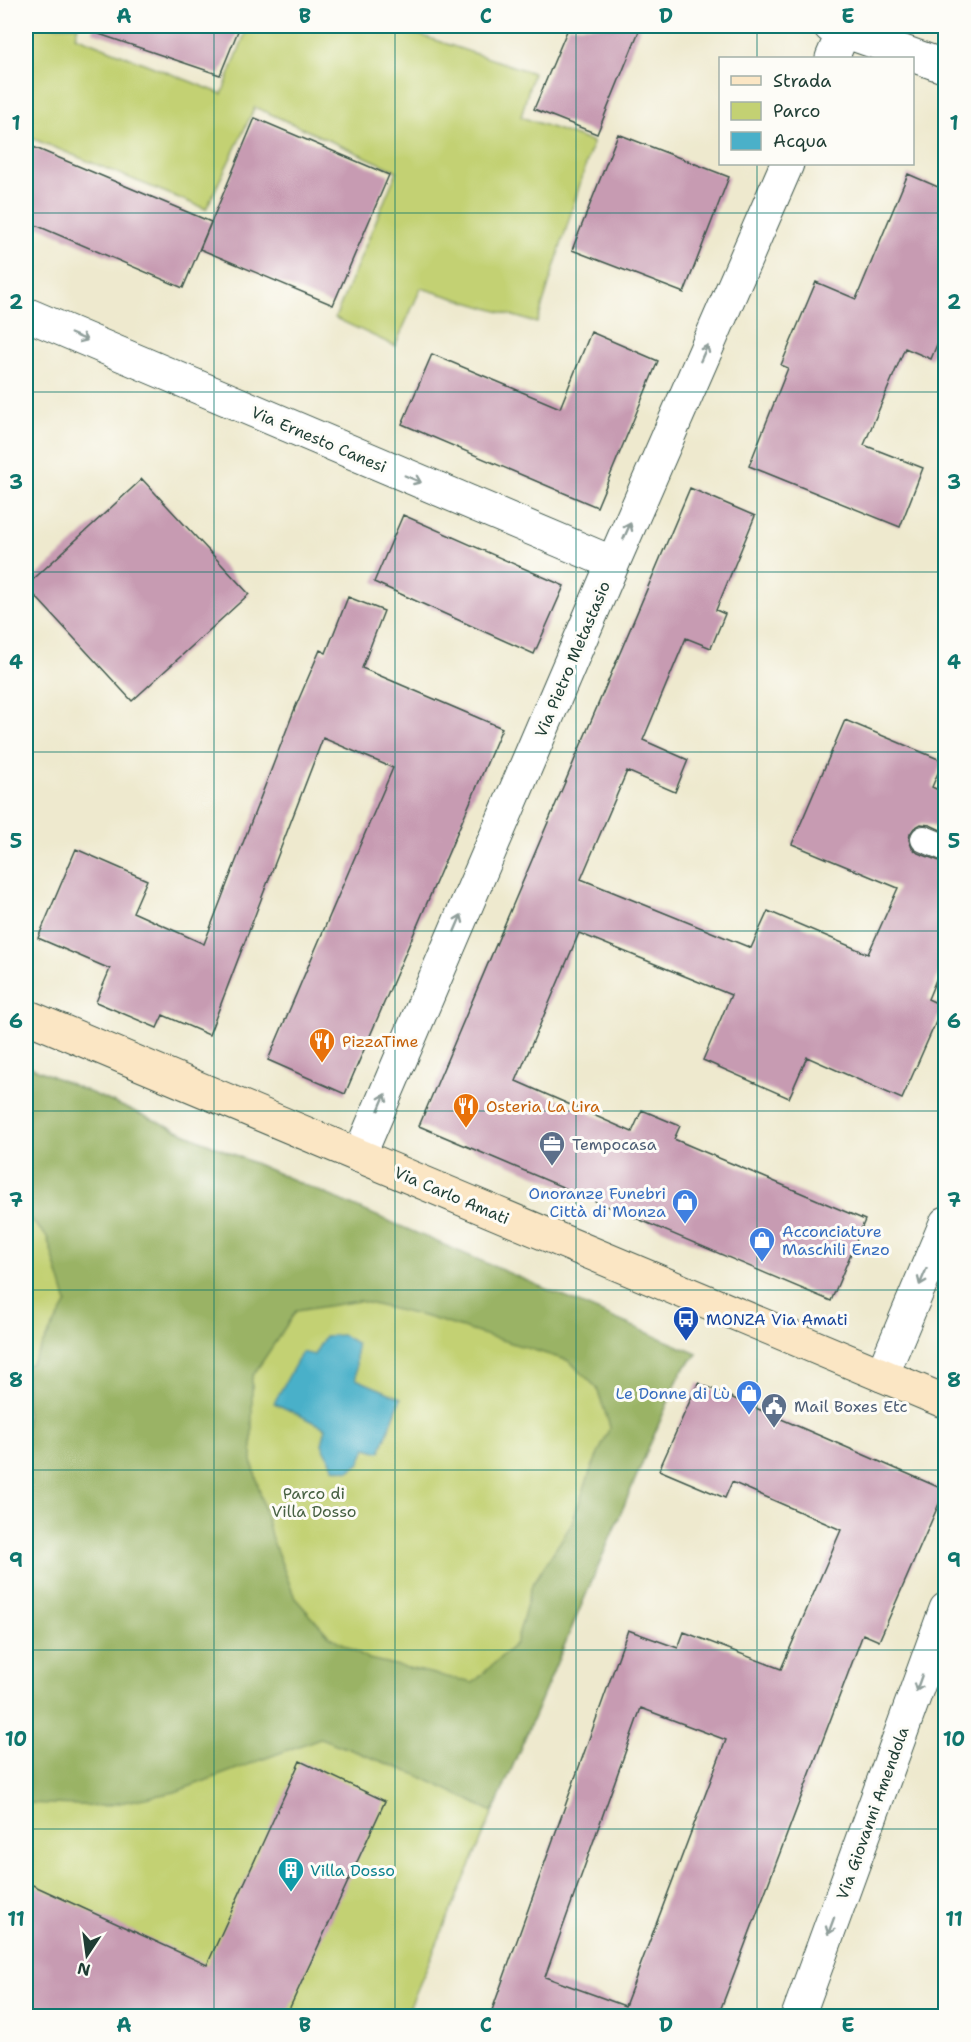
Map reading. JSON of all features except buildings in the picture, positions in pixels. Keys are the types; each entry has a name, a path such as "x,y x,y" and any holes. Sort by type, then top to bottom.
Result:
{"street":[{"path":"835,38 907,57"},
{"path":"914,59 945,67"},
{"name":"Via Pietro Metastasio","path":"358,1156 787,165"},
{"name":"Via Ernesto Canesi","path":"26,314 613,563"},
{"name":"Via Carlo Amati","path":"26,1016 945,1402"},
{"path":"882,1375 945,1223"},
{"name":"Via Giovanni Amendola","path":"798,2016 945,1609"}],"green space":[{"path":"26,26 78,26 75,36 222,94 248,26 393,26 533,73 521,117 593,142 537,323 421,288 395,346 335,318 397,171 255,107 206,209 26,136"},
{"name":"Parco di Villa Dosso","path":"26,1065 697,1354 681,1372 406,2016 26,2016"},
{"path":"26,1065 697,1354 681,1372 493,1812 417,1775 320,1738 175,1792 104,1806 26,1803 26,1365 31,1364 67,1303 47,1237 26,1215","holes":["359,1301 427,1317 569,1361 597,1388 610,1427 590,1472 571,1525 532,1585 516,1643 473,1683 369,1659 329,1636 295,1598 271,1536 252,1461 252,1377 296,1311"]}],"water":[{"path":"343,1335 356,1343 356,1379 401,1398 380,1452 366,1448 360,1463 349,1471 334,1468 322,1444 326,1428 274,1403 302,1352 314,1355 325,1336"}],"place":[{"name":"PizzaTime","path":"322,1064"},
{"name":"Osteria La Lira","path":"466,1129"},
{"name":"Tempocasa","path":"552,1167"},
{"name":"Onoranze Funebri Città di Monza","path":"685,1225"},
{"name":"Acconciature Maschili Enzo","path":"762,1263"},
{"name":"MONZA Via Amati","path":"686,1342"},
{"name":"Le Donne di Lù","path":"749,1416"},
{"name":"Mail Boxes Etc","path":"774,1429"},
{"name":"Villa Dosso","path":"291,1893"}]}
